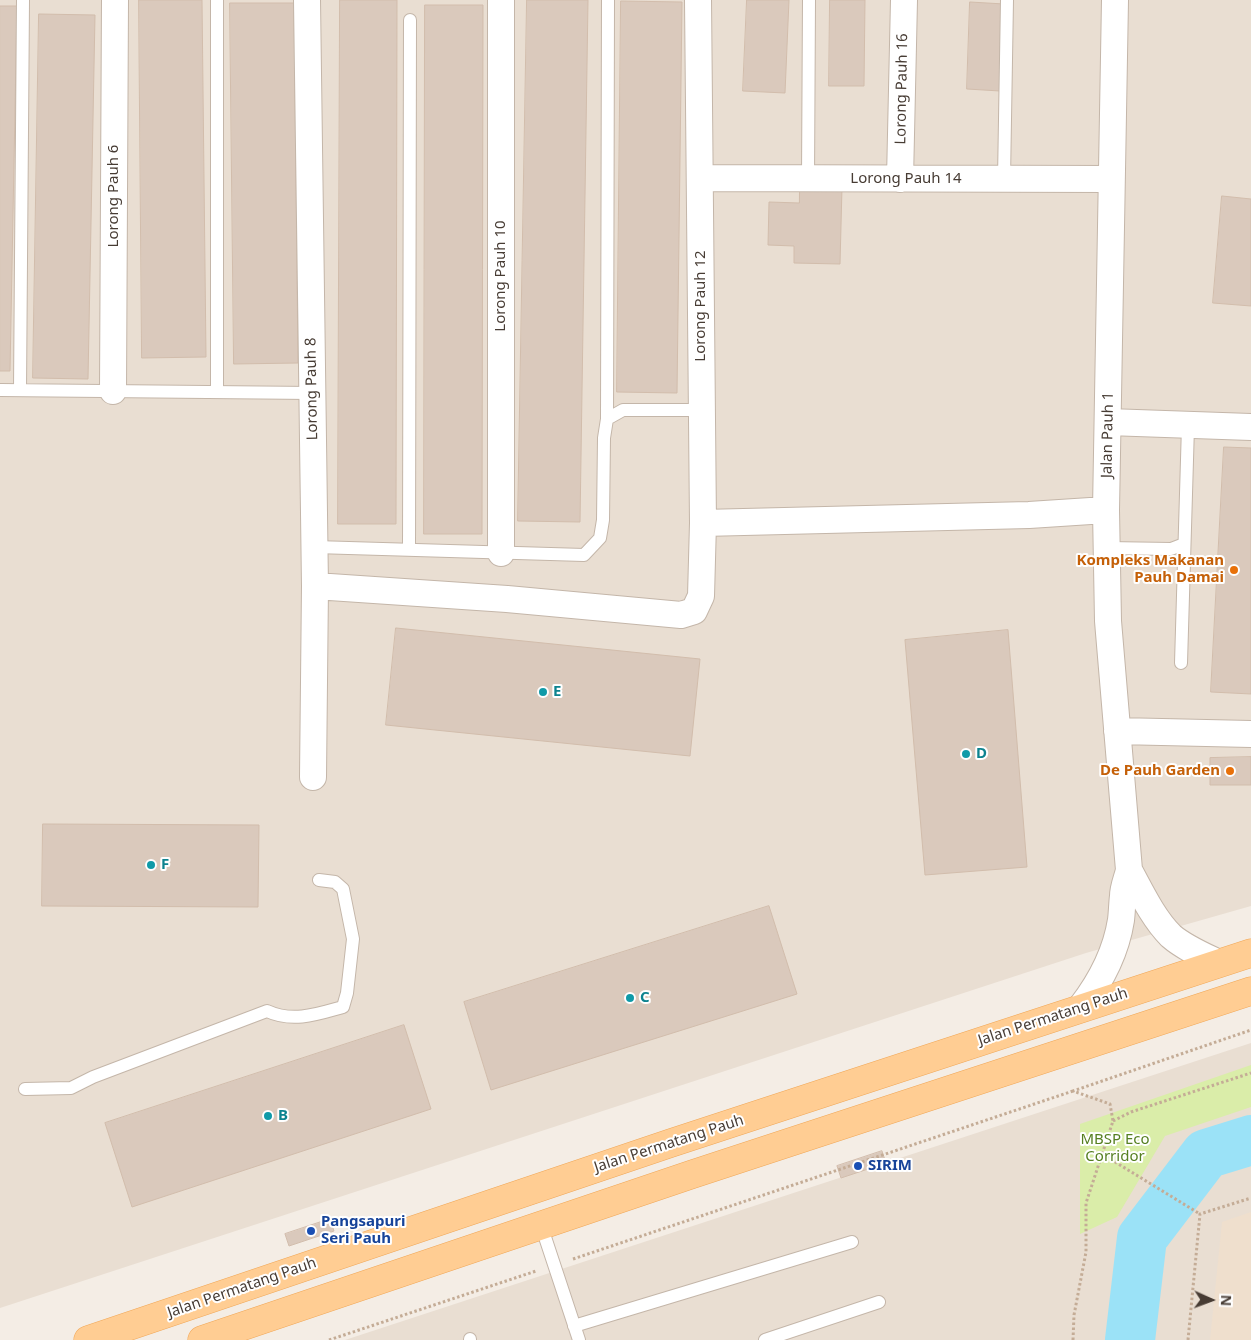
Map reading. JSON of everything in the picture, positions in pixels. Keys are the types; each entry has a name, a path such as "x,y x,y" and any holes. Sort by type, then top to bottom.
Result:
{"main road":[{"name":"Jalan Permatang Pauh","path":"88,1340 652,1149 1081,1007 1251,953"},
{"path":"202,1340 541,1225 1251,991"}],"street":[{"name":"Lorong Pauh 6","path":"113,391 115,0"},
{"name":"Lorong Pauh 8","path":"308,0 315,548 313,777"},
{"name":"Lorong Pauh 10","path":"501,0 501,552"},
{"name":"Lorong Pauh 12","path":"315,586 681,615 694,611 701,596 703,523 698,0"},
{"name":"Lorong Pauh 16","path":"900,179 904,0"},
{"name":"Jalan Pauh 1","path":"1081,1007 1095,989 1114,948 1121,920 1123,894 1129,870 1108,621 1106,510 1115,0"},
{"name":"Lorong Pauh 14","path":"701,178 1111,179"},
{"path":"1108,422 1251,427"},
{"path":"703,523 1029,514 1106,510"},
{"path":"1117,731 1251,734"},
{"name":"Jalan Pauh 1","path":"1129,870 1146,901 1172,936 1193,951 1218,963"}],"lane":[{"path":"20,390 22,0"},
{"path":"217,0 217,392"},
{"path":"315,548 584,554 600,538 603,520 604,438 607,419 608,0"},
{"path":"808,179 809,0"},
{"path":"1004,179 1007,0"},
{"path":"409,550 410,20"},
{"path":"0,390 312,393"},
{"path":"607,419 623,410 702,410"},
{"path":"1181,663 1188,426"},
{"path":"1107,548 1171,549 1184,544"},
{"path":"25,1089 71,1088 93,1077 268,1011 278,1016 296,1017 314,1016 343,1007 347,993 353,939 343,889 335,882 319,880"},
{"path":"541,1225 578,1340"},
{"path":"574,1326 852,1242"},
{"path":"765,1340 879,1302"}],"path":[{"path":"329,1340 1251,1030"},
{"path":"1113,1121 1131,1112 1251,1073"},
{"path":"1072,1091 1110,1104 1113,1121 1086,1203 1086,1252 1074,1315 1072,1340"},
{"path":"1102,1154 1200,1214"},
{"path":"1200,1214 1251,1198"},
{"path":"1188,1340 1200,1214"}],"shaded area":[{"path":"0,0 1251,0 1251,906 1086,953 0,1308"},
{"path":"1251,1043 1251,1340 345,1340"},
{"path":"1251,1212 1251,1340 1210,1340 1222,1222"}],"green space":[{"name":"MBSP Eco Corridor","path":"1251,1065 1251,1107 1165,1136 1117,1217 1080,1234 1080,1124"}],"building":[{"path":"139,0 202,0 206,357 142,358"},
{"path":"340,0 397,0 396,524 338,524"},
{"path":"527,0 588,0 580,522 518,521"},
{"path":"747,0 789,0 785,93 743,91"},
{"path":"830,0 865,0 864,86 829,86"},
{"path":"621,1 682,2 677,393 617,392"},
{"path":"970,2 1004,4 1000,91 967,89"},
{"path":"230,3 294,3 298,363 234,364"},
{"path":"425,5 483,5 482,534 424,534"},
{"path":"0,6 17,6 10,371 0,371"},
{"path":"39,14 95,15 88,379 33,378"},
{"path":"800,186 842,187 840,264 794,263 794,246 768,245 769,202 799,203"},
{"path":"1222,196 1251,199 1251,306 1213,303"},
{"name":"Kompleks Makanan Pauh Damai","path":"1224,447 1251,448 1251,694 1211,692"},
{"name":"E","path":"396,628 700,659 690,756 386,725"},
{"name":"D","path":"1008,630 1027,867 925,875 905,640"},
{"name":"De Pauh Garden","path":"1251,757 1251,785 1210,785 1210,758"},
{"name":"F","path":"43,824 259,825 258,907 42,906"},
{"name":"C","path":"769,906 797,994 491,1090 464,1002"},
{"name":"B","path":"404,1025 431,1109 132,1207 105,1123"},
{"path":"882,1151 886,1163 841,1178 837,1166"},
{"path":"330,1219 334,1231 289,1246 285,1234"}],"waterway":[{"path":"1130,1340 1142,1238 1206,1154 1251,1140"}],"place":[{"name":"Kompleks Makanan Pauh Damai","path":"1234,570"},
{"name":"E","path":"543,692"},
{"name":"D","path":"966,754"},
{"name":"De Pauh Garden","path":"1230,771"},
{"name":"F","path":"151,865"},
{"name":"C","path":"630,998"},
{"name":"B","path":"268,1116"},
{"name":"SIRIM","path":"858,1166"},
{"name":"Pangsapuri Seri Pauh","path":"311,1231"}]}
